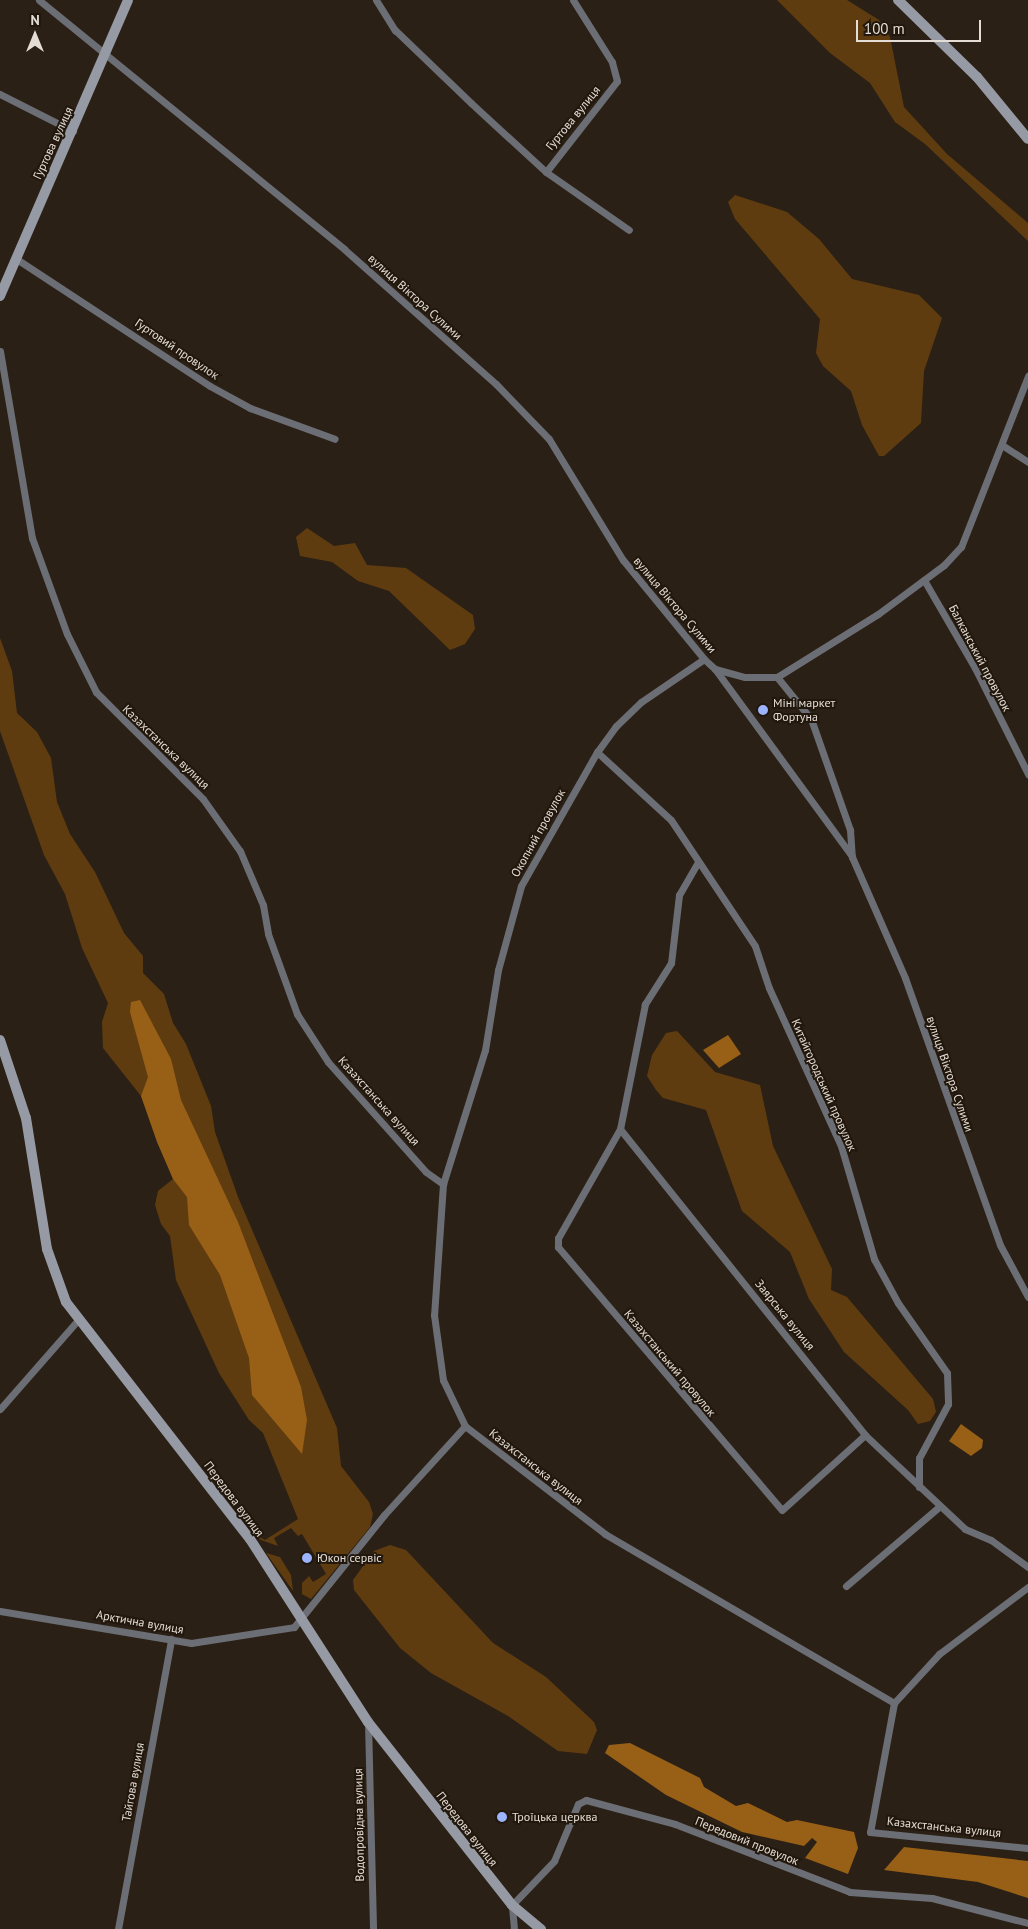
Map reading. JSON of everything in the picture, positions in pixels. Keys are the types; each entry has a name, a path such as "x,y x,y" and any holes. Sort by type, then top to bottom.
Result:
{"street":[{"name":"вулиця Віктора Сулими","path":"39,0 344,249 496,384 549,440 623,560 704,659 715,668 852,857 905,978 1000,1245 1028,1297"},
{"name":"Гуртова вулиця","path":"0,296 15,258 73,132 128,0"},
{"path":"376,0 395,30 546,172 629,230"},
{"name":"Гуртова вулиця","path":"546,172 616,81 612,62 573,0"},
{"path":"898,0 977,77 1028,139"},
{"path":"0,94 73,132"},
{"name":"Гуртовий провулок","path":"15,258 210,386 250,408 335,438"},
{"name":"Казахстанська вулиця","path":"0,351 2,384 32,538 68,634 96,692 203,799 240,850 263,906 268,934 297,1014 340,1075 426,1172 443,1184 435,1265 435,1346 443,1380 465,1426 605,1534 894,1703 870,1832 1028,1848"},
{"path":"777,677 820,653 924,580 961,547 1028,376"},
{"path":"1002,445 1028,462"},
{"name":"Балканський провулок","path":"924,580 976,668 1028,774"},
{"name":"Окопний провулок","path":"443,1184 485,1050 498,970 521,886 596,752 641,702 704,659"},
{"name":"вулиця Віктора Сулими","path":"715,668 745,677 777,677 816,728 850,830 852,857"},
{"name":"Китайгородський провулок","path":"596,752 671,820 760,957 768,988 841,1146 886,1284 948,1373 948,1404 918,1458 919,1487"},
{"path":"620,1129 645,1004 671,963 679,895 698,862"},
{"name":"Передова вулиця","path":"0,1040 26,1118 47,1249 56,1279 78,1320 250,1539 368,1722 512,1905 541,1929"},
{"name":"Казахстанський провулок","path":"620,1129 558,1238 558,1247 782,1510 866,1435"},
{"name":"Заярська вулиця","path":"620,1129 866,1435 919,1487 965,1528 991,1540 1028,1567"},
{"path":"0,1409 78,1320"},
{"path":"299,1617 465,1426"},
{"path":"846,1586 940,1506"},
{"path":"894,1703 940,1654 1028,1587"},
{"name":"Арктична вулиця","path":"0,1610 191,1643 236,1638 294,1627 299,1617"},
{"name":"Тайгова вулиця","path":"118,1929 171,1639"},
{"name":"Водопровідна вулиця","path":"368,1722 373,1929"},
{"name":"Передовий провулок","path":"512,1905 554,1861 578,1804 586,1800 676,1824 850,1892 932,1898 1028,1923"},
{"path":"512,1905 514,1929"}],"shaded area":[{"path":"777,0 847,0 879,20 890,37 904,107 947,154 1028,223 1028,241 925,144 895,122 870,83 830,53"},
{"path":"735,195 787,212 819,239 852,279 919,295 942,318 924,371 921,423 884,456 879,456 862,425 851,391 823,366 816,353 820,319 735,219 728,202"},
{"path":"307,528 334,546 355,543 367,565 406,568 473,615 475,629 465,644 450,650 389,591 358,581 332,562 300,556 296,537"},
{"path":"0,638 12,671 17,713 37,732 51,758 57,802 70,834 95,872 124,933 143,956 143,973 164,994 173,1023 186,1044 211,1106 215,1132 238,1197 337,1428 341,1466 369,1502 373,1514 370,1527 311,1599 302,1594 302,1583 309,1576 313,1582 326,1574 302,1534 298,1536 291,1528 274,1538 278,1546 261,1540 254,1534 265,1540 298,1519 263,1433 249,1420 219,1373 176,1280 170,1236 161,1224 155,1205 158,1191 173,1179 141,1096 103,1048 102,1022 108,1003 82,948 65,894 44,855 0,731"},
{"path":"140,1000 171,1059 181,1100 238,1222 301,1387 307,1420 302,1454 252,1395 249,1358 220,1275 189,1225 187,1197 173,1179 157,1142 141,1096 148,1077 130,1012 131,1002"},
{"path":"677,1031 715,1072 760,1085 773,1146 832,1269 831,1290 847,1297 933,1399 936,1412 930,1421 918,1424 908,1410 844,1352 809,1299 790,1252 742,1211 706,1110 663,1098 656,1090 647,1076 652,1055 666,1033"},
{"path":"728,1035 741,1054 719,1068 703,1050"},
{"path":"961,1424 983,1440 982,1448 971,1456 949,1441"},
{"path":"390,1545 406,1550 493,1643 546,1677 594,1722 597,1730 587,1754 558,1751 508,1716 431,1673 400,1648 354,1590 353,1580 374,1551"},
{"path":"266,1553 280,1557 291,1575 293,1591"},
{"path":"630,1743 700,1778 704,1787 736,1806 748,1803 787,1822 797,1820 854,1832 858,1848 848,1874 805,1858 817,1842 812,1838 804,1846 742,1832 666,1795 605,1753 609,1745"},
{"path":"904,1847 1028,1861 1028,1898 978,1882 884,1870"}],"place":[{"name":"Міні маркет Фортуна","path":"763,710"},
{"name":"Юкон сервіс","path":"307,1558"},
{"name":"Троїцька церква","path":"502,1817"}]}
